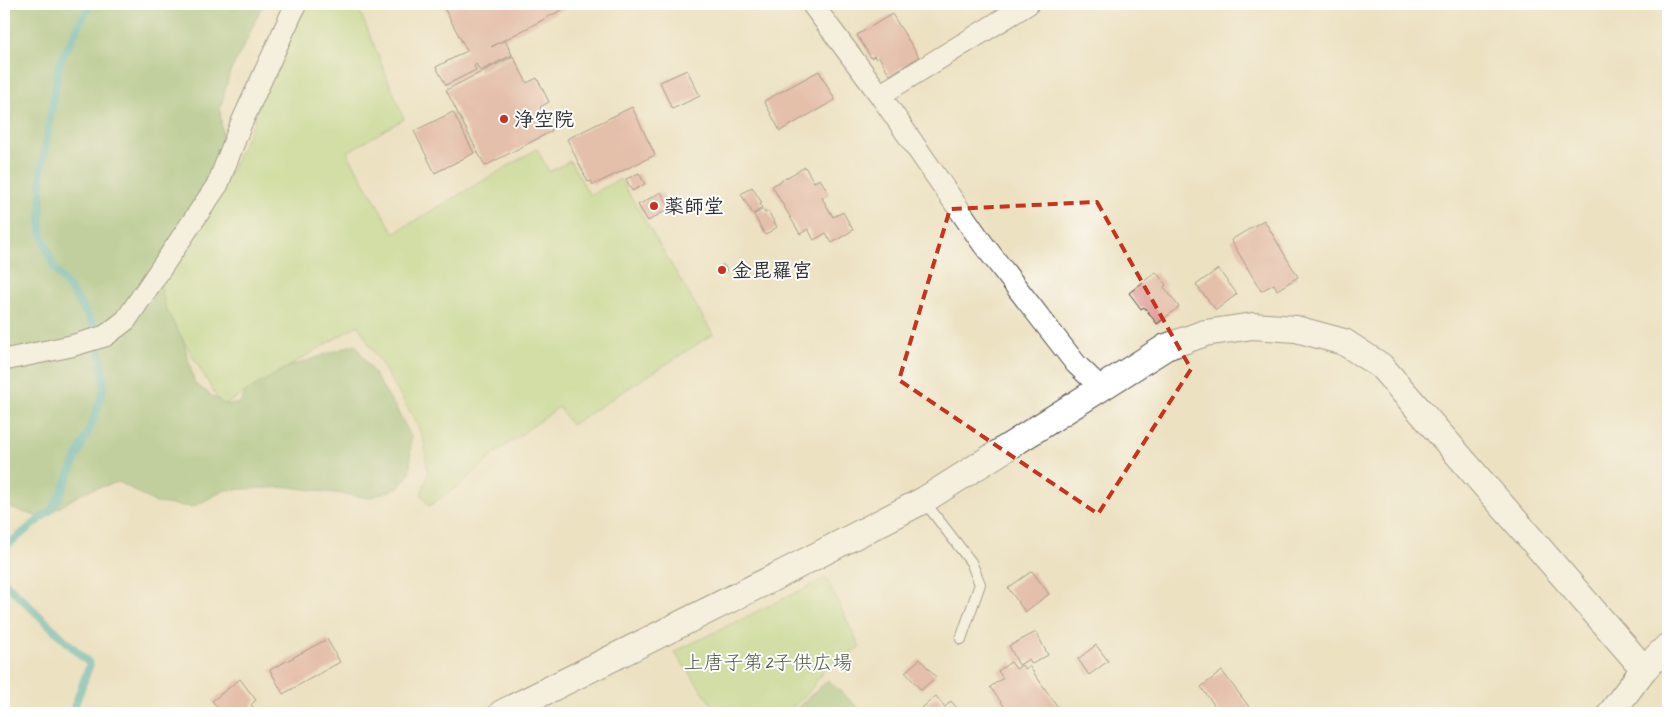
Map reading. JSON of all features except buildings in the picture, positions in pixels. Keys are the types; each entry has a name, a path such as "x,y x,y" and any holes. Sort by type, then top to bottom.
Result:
{"street":[{"path":"4,360 70,346 105,336 126,320 218,184 245,116 296,4"},
{"path":"812,4 880,95 983,244 1076,364 1102,389"},
{"path":"880,95 1028,4"},
{"path":"502,713 783,573 924,500 1166,347 1205,333 1253,326 1296,329 1344,342 1381,366 1644,669"},
{"path":"1611,713 1644,669 1668,646"}],"lane":[{"path":"924,500 971,562 980,584 961,639"}],"highlighted area":[{"path":"1097,202 1191,369 1098,514 899,380 950,209"}],"green space":[{"path":"4,4 265,4 260,10 230,72 220,110 224,151 160,282 166,308 184,343 195,384 224,404 239,404 246,391 286,368 355,344 396,408 411,436 410,473 398,488 369,498 290,487 225,490 193,507 156,503 119,482 86,491 42,518 4,506"},
{"path":"303,4 357,4 404,119 347,152 394,233 537,149 549,172 570,161 590,195 620,179 713,334 571,425 559,407 497,452 461,484 429,506 421,494 428,476 424,441 416,422 358,325 222,406 155,292 219,196 253,124 263,89"},
{"name":"上唐子第2子供広場","path":"826,578 860,647 826,668 809,692 786,713 718,713 674,652"},
{"path":"828,680 864,713 791,713"}],"waterway":[{"path":"4,548 52,509 94,418 104,388 101,357 93,324 54,268 41,232 41,173 59,64 90,4"},
{"path":"4,582 90,664 72,713"}],"place":[{"name":"浄空院","path":"504,119"},
{"name":"薬師堂","path":"654,206"},
{"name":"金毘羅宮","path":"722,270"}]}
